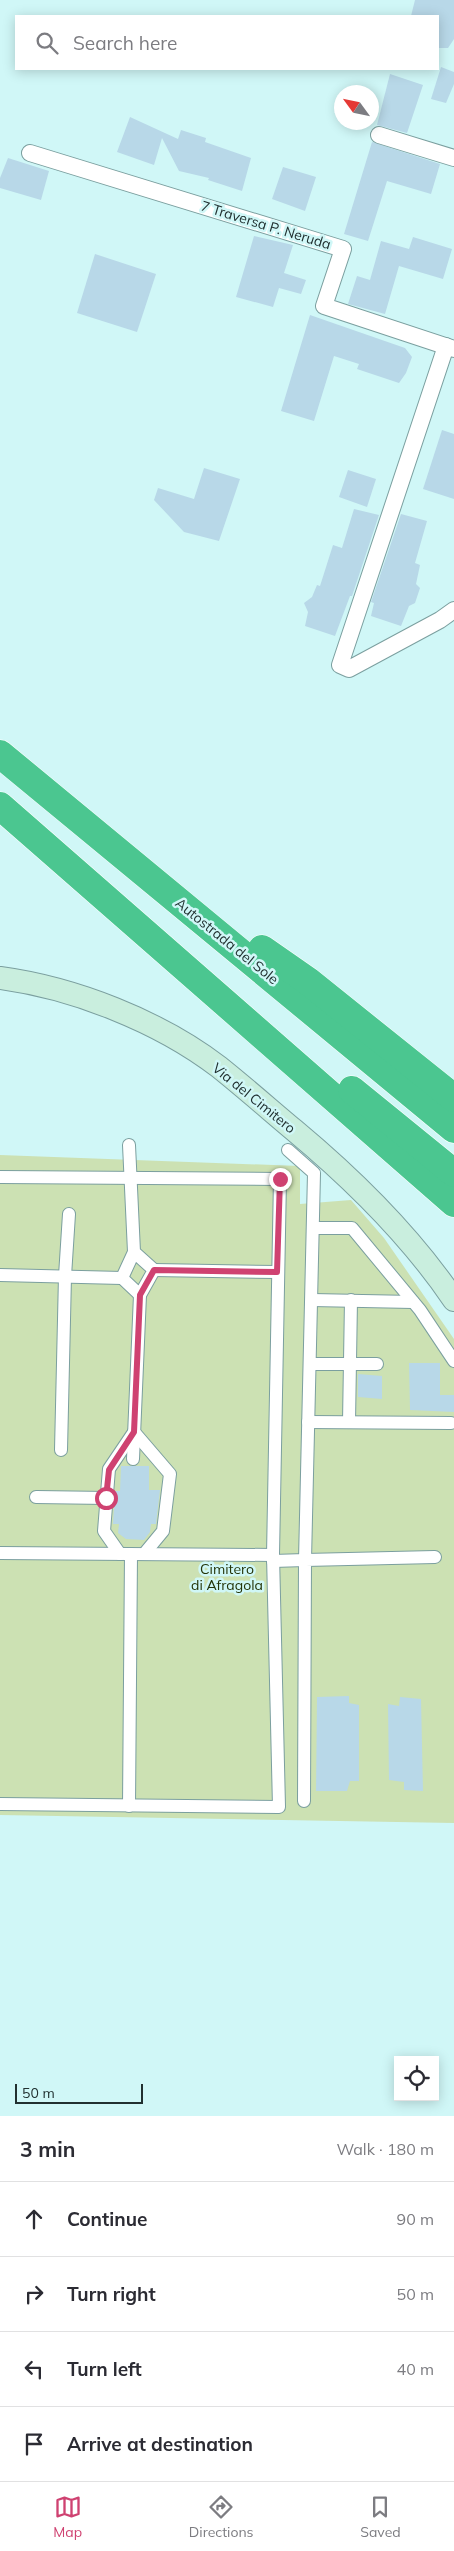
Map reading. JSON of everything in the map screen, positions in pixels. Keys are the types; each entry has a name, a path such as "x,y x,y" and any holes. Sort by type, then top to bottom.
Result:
{"highway":[{"name":"Autostrada del Sole","path":"0,754 454,1129"},
{"path":"0,805 454,1173"},
{"path":"0,805 454,1203"},
{"path":"117,850 308,981 454,1098"}],"main road":[{"name":"Via del Cimitero","path":"0,978 23,981 71,993 120,1010 166,1034 217,1066 320,1152 366,1194 405,1235 454,1300"}],"street":[{"path":"379,135 454,158"},
{"name":"7 Traversa P. Neruda","path":"30,153 343,249 324,306 450,347"},
{"path":"450,347 340,665 348,669 440,620 454,610"},
{"path":"122,1278 134,1252 129,1145"},
{"path":"288,1150 314,1173 305,1560 304,1801"},
{"path":"0,1177 280,1179 273,1558 279,1807 0,1804"},
{"path":"62,1450 65,1276 69,1214"},
{"path":"314,1228 352,1228 413,1302 454,1361"},
{"path":"134,1252 154,1270 277,1272"},
{"path":"133,1459 140,1295 154,1270"},
{"path":"0,1274 122,1278 140,1295"},
{"path":"312,1300 413,1302"},
{"path":"349,1422 351,1300"},
{"path":"310,1364 377,1364"},
{"path":"308,1422 451,1423"},
{"path":"132,1554 104,1530 109,1470 134,1432"},
{"path":"132,1554 163,1531 170,1474 134,1432"},
{"path":"36,1497 106,1498"},
{"path":"0,1553 132,1554 305,1560 435,1557"},
{"path":"129,1806 132,1554"}],"green space":[{"name":"Cimitero di Afragola","path":"0,1155 300,1166 300,1204 351,1200 384,1238 454,1339 454,1823 0,1815"}],"building":[{"path":"415,0 454,0 454,39 448,48 439,48 439,15 411,15"},
{"path":"441,67 454,72 454,84 446,103 431,99"},
{"path":"390,74 423,85 407,133 379,126 379,117"},
{"path":"130,117 178,139 181,130 206,138 205,142 251,158 242,191 208,180 209,178 179,171 162,138 154,165 117,152"},
{"path":"372,142 440,164 431,194 387,181 368,241 344,234"},
{"path":"8,158 49,171 41,200 0,188 0,178"},
{"path":"283,167 316,177 305,211 272,199"},
{"path":"254,236 293,245 284,273 306,280 301,294 279,288 273,307 236,297"},
{"path":"413,237 452,249 443,279 399,266 385,314 348,304 357,276 370,280 381,241 409,249"},
{"path":"95,254 156,274 137,332 77,313"},
{"path":"310,315 405,348 412,357 406,373 399,383 357,369 359,364 334,356 314,421 281,411"},
{"path":"442,430 454,434 454,499 423,489"},
{"path":"204,468 240,479 219,541 184,532 154,500 158,488 194,499"},
{"path":"348,470 376,479 367,507 339,497"},
{"path":"354,509 379,515 352,596 350,596 335,636 305,626 308,612 304,603 312,597 317,585 320,586 333,545 342,548"},
{"path":"401,514 427,521 415,563 420,565 416,584 420,588 415,603 409,606 401,626 371,616 374,603 371,602"},
{"path":"409,1363 440,1363 440,1395 454,1395 454,1412 410,1410"},
{"path":"358,1374 382,1376 382,1399 358,1397"},
{"path":"121,1466 149,1466 149,1490 160,1490 156,1524 151,1524 150,1532 144,1540 126,1539 118,1533 119,1524 113,1524 115,1491 120,1491"},
{"path":"349,1696 349,1703 359,1705 359,1781 350,1781 347,1791 316,1791 317,1697"},
{"path":"400,1697 421,1699 423,1791 404,1790 404,1782 389,1780 388,1704 399,1706"}],"route":[{"path":"106,1498 109,1470 134,1432 140,1295 154,1270 277,1272 280,1179"}]}
